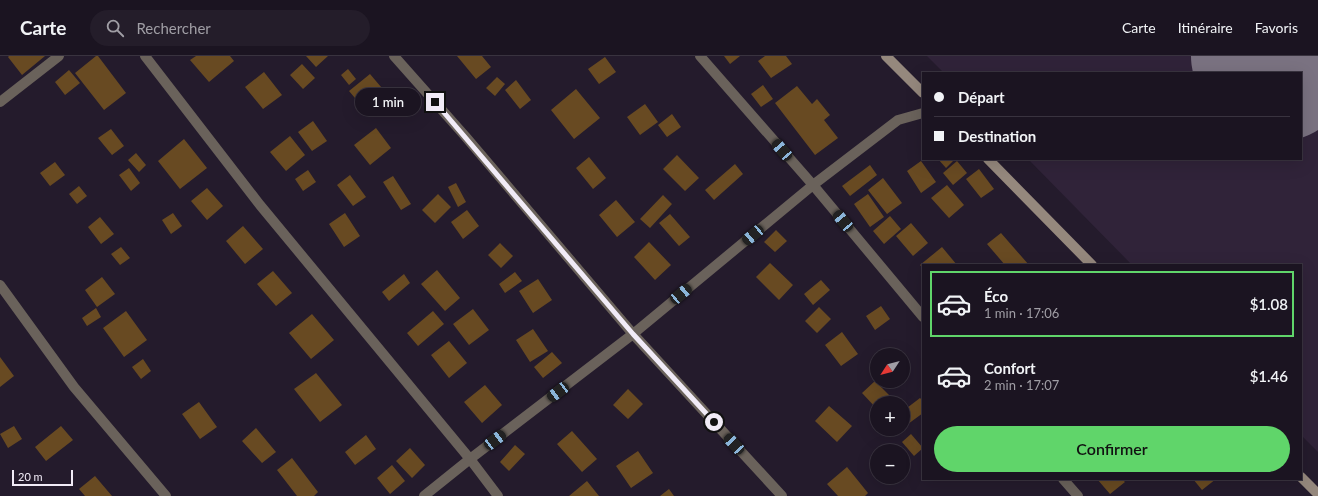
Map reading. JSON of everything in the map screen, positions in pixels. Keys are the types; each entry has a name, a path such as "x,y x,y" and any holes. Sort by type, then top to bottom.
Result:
{"street":[{"path":"0,102 58,56"},
{"path":"145,56 260,204 470,459 498,496"},
{"path":"394,56 470,142 633,334 782,496"},
{"path":"700,56 813,185 922,316"},
{"path":"886,56 922,92"},
{"path":"424,496 633,334 813,185 898,120 922,113"},
{"path":"989,160 1091,264"},
{"path":"0,285 74,388 166,496"},
{"path":"1302,478 1318,494"},
{"path":"1064,480 1078,496"}],"shaded area":[{"path":"927,56 1318,56 1318,452 1302,436 1302,264 1131,264 1029,160 1302,160 1302,72 943,72"}],"building":[{"path":"45,56 22,75 8,57"},
{"path":"98,56 126,93 104,110 75,73"},
{"path":"196,56 230,56 234,61 209,82 190,60"},
{"path":"306,56 328,56 316,67"},
{"path":"457,56 482,56 491,67 476,79"},
{"path":"724,56 740,56 730,64"},
{"path":"765,56 786,56 792,64 771,78 758,61"},
{"path":"605,57 616,72 599,84 588,69"},
{"path":"302,64 315,78 303,89 290,75"},
{"path":"348,69 356,79 349,85 341,75"},
{"path":"69,70 80,83 65,95 55,82"},
{"path":"264,72 282,95 263,109 245,87"},
{"path":"370,74 387,94 366,111 349,91"},
{"path":"497,77 505,84 495,96 486,88"},
{"path":"516,80 531,100 520,109 505,90"},
{"path":"763,85 773,99 761,107 751,94"},
{"path":"797,86 812,104 817,99 830,115 824,120 838,138 815,155 775,103"},
{"path":"576,89 600,118 574,139 551,110"},
{"path":"645,104 658,122 640,135 627,117"},
{"path":"672,114 681,127 667,137 658,125"},
{"path":"313,121 327,141 312,151 298,132"},
{"path":"376,128 391,148 370,165 354,145"},
{"path":"111,129 124,146 112,155 98,138"},
{"path":"290,136 305,155 286,171 270,152"},
{"path":"184,139 207,168 180,189 158,161"},
{"path":"136,153 146,165 139,172 128,160"},
{"path":"677,155 699,178 685,191 663,169"},
{"path":"589,157 606,178 593,189 576,168"},
{"path":"939,160 953,161 946,168"},
{"path":"921,161 936,182 921,193 907,171"},
{"path":"957,161 967,173 953,185 943,173"},
{"path":"55,162 65,175 50,186 40,173"},
{"path":"735,164 743,174 714,200 705,190"},
{"path":"870,165 877,175 850,196 842,186"},
{"path":"129,168 140,183 131,191 119,175"},
{"path":"979,169 994,189 981,198 966,179"},
{"path":"308,170 316,182 303,191 295,179"},
{"path":"350,175 366,197 353,206 337,185"},
{"path":"393,176 411,204 401,210 383,182"},
{"path":"883,178 902,203 887,214 868,190"},
{"path":"456,183 466,202 458,207 448,187"},
{"path":"947,185 964,205 949,218 931,198"},
{"path":"79,186 87,196 77,204 69,194"},
{"path":"207,188 223,206 207,220 191,201"},
{"path":"438,194 451,207 435,223 422,210"},
{"path":"868,194 884,217 870,227 854,204"},
{"path":"663,195 672,204 650,228 640,219"},
{"path":"616,200 635,222 617,237 599,215"},
{"path":"467,210 479,226 463,239 451,222"},
{"path":"173,213 182,226 171,234 162,220"},
{"path":"345,213 360,236 344,247 329,224"},
{"path":"670,214 690,237 679,246 659,223"},
{"path":"890,216 901,229 884,244 873,231"},
{"path":"100,217 114,234 101,244 88,227"},
{"path":"911,223 928,243 913,256 896,236"},
{"path":"243,226 263,249 245,264 226,241"},
{"path":"776,230 787,241 775,252 764,242"},
{"path":"1001,233 1028,264 1004,264 987,244"},
{"path":"649,242 671,265 655,280 634,257"},
{"path":"500,243 513,256 501,268 488,255"},
{"path":"121,247 130,258 120,265 111,254"},
{"path":"942,247 956,264 922,264 922,267 920,265"},
{"path":"770,263 793,285 779,300 756,277"},
{"path":"437,270 460,298 445,311 421,284"},
{"path":"273,271 292,293 276,306 257,284"},
{"path":"515,272 522,281 505,293 499,284"},
{"path":"404,274 410,283 389,301 382,292"},
{"path":"102,277 115,294 97,307 85,290"},
{"path":"538,279 552,300 533,313 519,291"},
{"path":"821,280 830,290 813,305 804,294"},
{"path":"881,306 890,319 875,330 866,316"},
{"path":"819,307 831,319 817,333 805,321"},
{"path":"96,308 101,317 87,326 82,318"},
{"path":"473,309 489,330 469,345 453,324"},
{"path":"126,311 147,340 124,357 103,328"},
{"path":"433,311 444,324 418,346 407,333"},
{"path":"312,314 334,340 311,359 289,333"},
{"path":"533,329 548,351 530,362 516,340"},
{"path":"842,332 858,354 841,366 825,345"},
{"path":"449,341 467,363 449,378 431,355"},
{"path":"552,352 562,363 543,378 534,367"},
{"path":"0,357 14,376 0,387"},
{"path":"143,359 151,371 141,379 132,367"},
{"path":"316,373 342,405 320,422 294,389"},
{"path":"485,385 502,405 482,423 464,402"},
{"path":"870,386 870,388 882,388 890,396 870,396 870,402 862,393"},
{"path":"628,389 643,404 628,419 613,405"},
{"path":"920,398 922,400 922,414 910,423 910,406"},
{"path":"199,402 217,427 200,439 182,414"},
{"path":"829,406 852,426 837,442 815,421"},
{"path":"14,426 22,439 8,448 0,434"},
{"path":"61,426 73,440 46,461 35,447"},
{"path":"256,428 276,452 262,463 242,441"},
{"path":"572,431 597,459 582,472 557,444"},
{"path":"911,434 922,447 922,449 914,456 910,451 910,444 904,444 902,442"},
{"path":"366,435 376,449 355,465 345,452"},
{"path":"515,445 525,454 509,471 500,462"},
{"path":"410,448 425,465 412,478 396,461"},
{"path":"638,451 653,473 631,488 616,466"},
{"path":"292,458 318,492 314,496 297,496 277,470"},
{"path":"392,465 405,481 390,494 377,478"},
{"path":"847,467 868,493 865,496 838,496 827,484"},
{"path":"95,476 112,496 85,496 79,489"},
{"path":"1098,480 1123,480 1125,482 1110,494"},
{"path":"1194,480 1215,480 1202,490"},
{"path":"587,481 599,496 569,496"},
{"path":"669,489 674,496 660,496"}],"runway":[{"path":"1259,56 1280,72"}],"route":[{"path":"435,102 633,334 714,422"}]}
